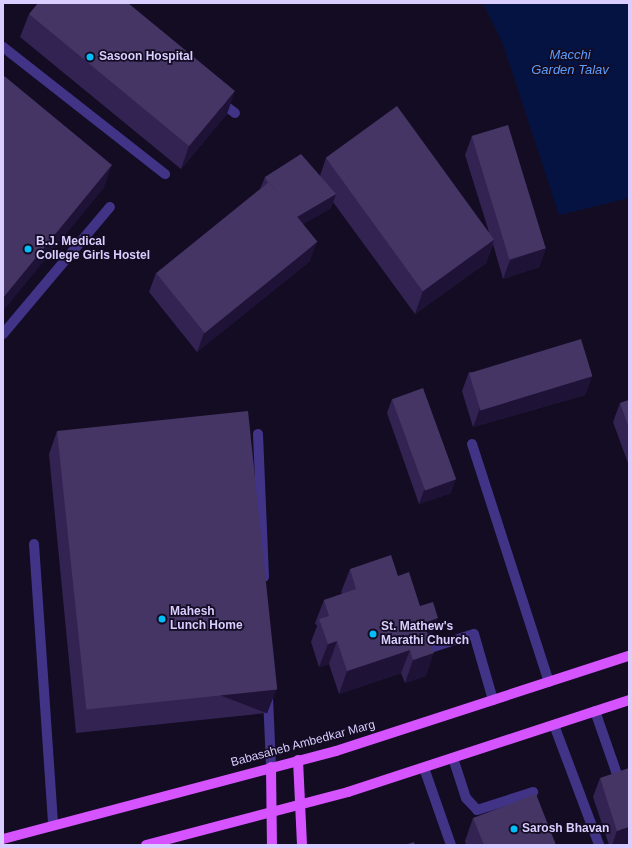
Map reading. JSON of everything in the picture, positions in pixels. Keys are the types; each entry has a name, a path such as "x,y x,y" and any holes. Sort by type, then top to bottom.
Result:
{"main road":[{"name":"Babasaheb Ambedkar Marg","path":"3,839 336,751 629,656"},
{"path":"146,845 300,805 424,768 629,700"},
{"path":"298,760 302,845"},
{"path":"271,767 270,812 272,845"}],"lane":[{"path":"3,47 165,174"},
{"path":"211,94 235,113"},
{"path":"3,334 110,206"},
{"path":"258,434 264,592"},
{"path":"472,444 549,682"},
{"path":"34,544 53,825"},
{"path":"426,649 474,634 494,700"},
{"path":"268,686 271,767"},
{"path":"595,711 618,777 629,774"},
{"path":"554,725 599,845"},
{"path":"453,758 466,798 477,810 533,792"},
{"path":"424,768 451,845"}],"water":[{"name":"Macchi Garden Talav","path":"483,3 629,3 629,198 559,215 503,44"}],"building":[{"path":"38,3 128,3 235,91 189,146 29,14"},
{"name":"B.J. Medical College Girls Hostel","path":"3,75 112,165 3,298"},
{"path":"397,106 494,239 423,291 326,158"},
{"path":"508,125 546,248 509,259 472,136"},
{"path":"301,154 336,194 297,217 269,182 268,183 265,177"},
{"path":"269,182 317,242 205,333 156,273"},
{"path":"581,339 592,376 481,411 469,373"},
{"path":"423,388 456,479 425,490 392,399"},
{"path":"629,400 629,428 620,403"},
{"path":"248,411 277,689 86,710 57,431"},
{"name":"St. Mathew's Marathi Church","path":"391,555 398,576 409,572 420,606 433,602 438,618 424,623 434,653 413,660 410,650 347,671 337,641 328,644 319,619 329,616 324,600 356,589 350,569"},
{"path":"629,768 629,827 617,831 600,778"},
{"path":"536,794 556,845 484,845 473,818"},
{"path":"414,842 415,845 405,845"}],"place":[{"name":"Sasoon Hospital","path":"90,57"},
{"name":"B.J. Medical College Girls Hostel","path":"28,249"},
{"name":"Mahesh Lunch Home","path":"162,619"},
{"name":"St. Mathew's Marathi Church","path":"373,634"},
{"name":"Sarosh Bhavan","path":"514,829"}]}
